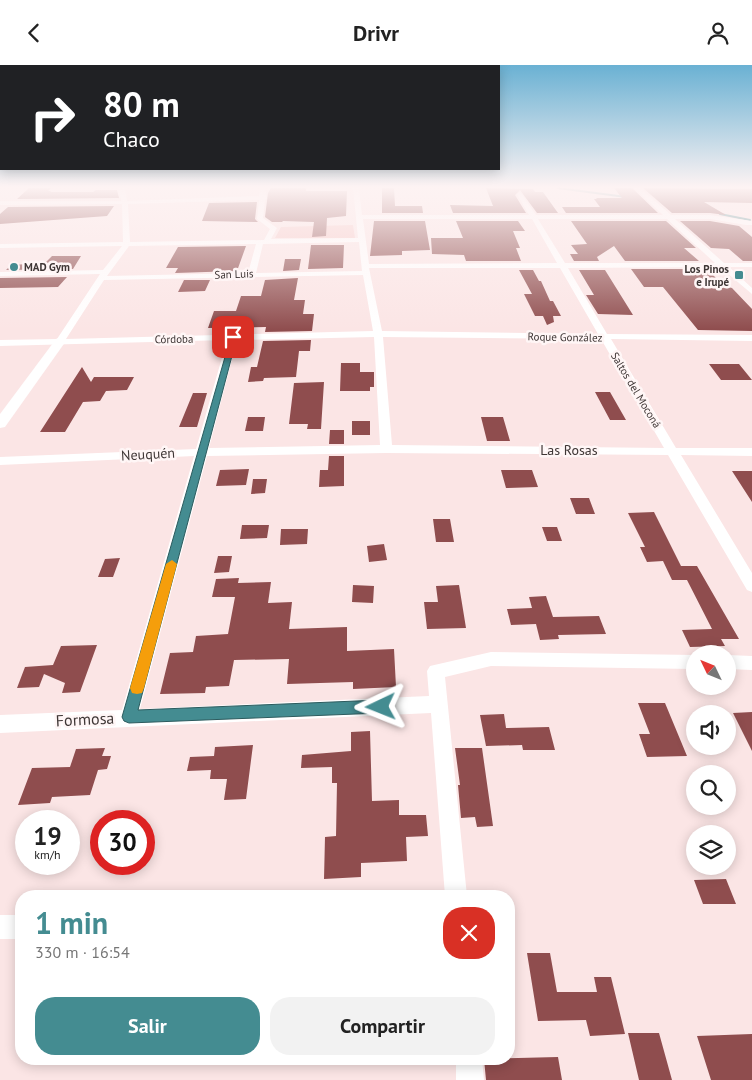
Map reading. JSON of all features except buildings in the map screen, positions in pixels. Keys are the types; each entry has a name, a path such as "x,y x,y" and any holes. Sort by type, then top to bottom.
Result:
{"street":[{"path":"0,424 60,341 103,275 127,244 126,235"},
{"path":"252,273 263,242 268,235"},
{"path":"362,235 365,269 378,334 386,449"},
{"name":"Saltos del Moconá","path":"544,235 752,586"},
{"path":"690,235 752,292"},
{"path":"0,246 362,240"},
{"name":"San Luis","path":"0,275 252,273 562,265 752,265"},
{"name":"Roque González","path":"378,334 605,338 752,338"},
{"name":"Córdoba","path":"0,343 378,334"},
{"path":"129,717 233,337"},
{"name":"Las Rosas","path":"386,449 752,452"},
{"name":"Neuquén","path":"0,461 203,452 386,449"},
{"path":"455,890 436,671 491,659 686,662"},
{"path":"736,662 752,663"},
{"name":"Formosa","path":"0,723 439,704"},
{"path":"0,927 15,927"},
{"path":"469,1065 470,1080"}],"shaded area":[{"path":"276,235 355,235 355,238 275,238"}],"slow traffic":[{"path":"137,688 172,564"}],"place":[{"name":"MAD Gym","path":"14,267"},
{"name":"Los Pinos e Irupé","path":"739,275"}],"route":[{"path":"233,337 129,717 381,707"}]}
